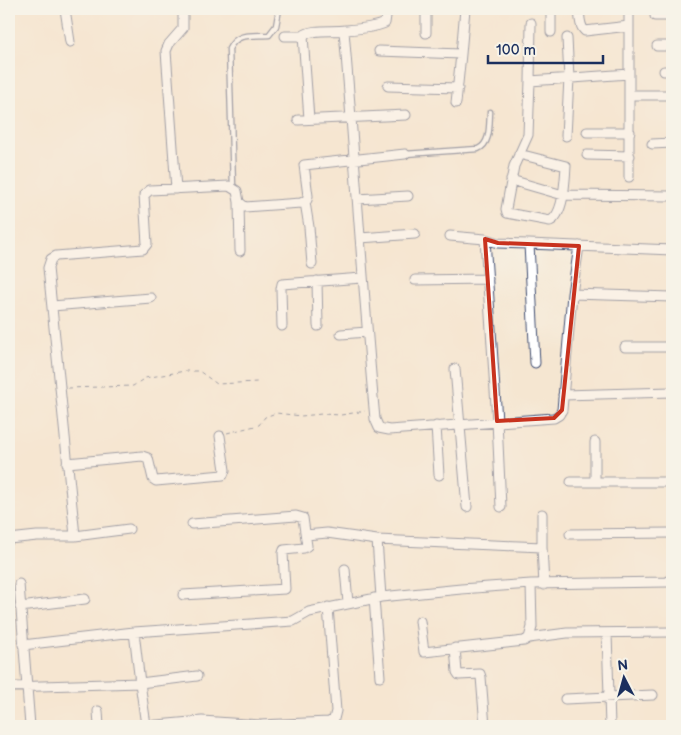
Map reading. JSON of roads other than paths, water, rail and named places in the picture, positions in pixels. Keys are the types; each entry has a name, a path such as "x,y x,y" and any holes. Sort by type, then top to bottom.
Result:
{"street":[{"path":"65,9 70,42"},
{"path":"176,189 166,51 169,44 183,28 183,9"},
{"path":"284,36 303,36 309,32 344,31 385,23 386,9"},
{"path":"426,9 426,33"},
{"path":"456,102 465,9"},
{"path":"551,9 551,32"},
{"path":"579,9 582,29 585,31 629,26"},
{"path":"629,9 629,177"},
{"path":"655,16 672,16"},
{"path":"519,154 566,166 563,195 558,215 550,221 507,213 506,209 510,180 519,154 528,135 531,23"},
{"path":"344,31 358,199 362,278 375,419 379,428 389,430 554,418 560,415 572,294 579,246"},
{"path":"303,36 310,119"},
{"path":"566,136 569,78 567,38"},
{"path":"657,46 672,46"},
{"path":"379,51 461,54"},
{"path":"530,81 629,74"},
{"path":"388,86 458,88"},
{"path":"629,95 672,96"},
{"path":"298,120 406,115"},
{"path":"587,132 630,132"},
{"path":"652,144 672,144"},
{"path":"312,264 305,202 308,196 304,165 405,154"},
{"path":"587,155 630,156"},
{"path":"510,180 563,195 672,196"},
{"path":"74,536 48,268 52,259 56,256 143,249 147,244 144,195 150,190 233,187 237,191 240,202 240,250"},
{"path":"358,199 408,196"},
{"path":"240,202 244,207 305,202"},
{"path":"360,238 415,234"},
{"path":"450,236 485,238 498,243 672,250"},
{"path":"485,238 498,421 501,507"},
{"path":"529,244 535,363"},
{"path":"282,326 281,286 285,283 362,278"},
{"path":"415,280 488,279"},
{"path":"317,281 318,326"},
{"path":"572,294 672,298"},
{"path":"52,306 151,298"},
{"path":"341,334 367,332"},
{"path":"625,347 672,347"},
{"path":"455,369 467,507"},
{"path":"563,396 672,392"},
{"path":"436,426 439,475"},
{"path":"68,463 142,456 150,461 156,481 223,475 225,470 220,436"},
{"path":"595,442 595,482"},
{"path":"571,482 672,482"},
{"path":"542,514 544,585"},
{"path":"183,595 285,589 284,550 307,546 303,518 296,516 192,524"},
{"path":"9,539 37,536 74,536 129,529"},
{"path":"306,535 327,534 377,540 542,547"},
{"path":"570,534 672,534"},
{"path":"377,540 380,677"},
{"path":"345,569 348,603"},
{"path":"23,645 134,632 293,621 309,612 348,603 461,588 531,584 667,582 672,579"},
{"path":"19,584 30,726"},
{"path":"529,638 532,627 531,584"},
{"path":"20,607 85,599"},
{"path":"134,632 146,726 202,721 260,725 334,723 336,703 328,607"},
{"path":"420,621 424,652 524,641 529,638 567,634 672,632"},
{"path":"607,634 610,726"},
{"path":"455,648 457,672 459,675 480,674 481,676 485,726"},
{"path":"9,688 140,683 197,676"},
{"path":"565,699 653,695"},
{"path":"98,711 98,726"}],"lane":[{"path":"233,187 229,49 233,41 238,37 269,35 276,26 279,9"},
{"path":"405,154 484,147 490,112"}]}
